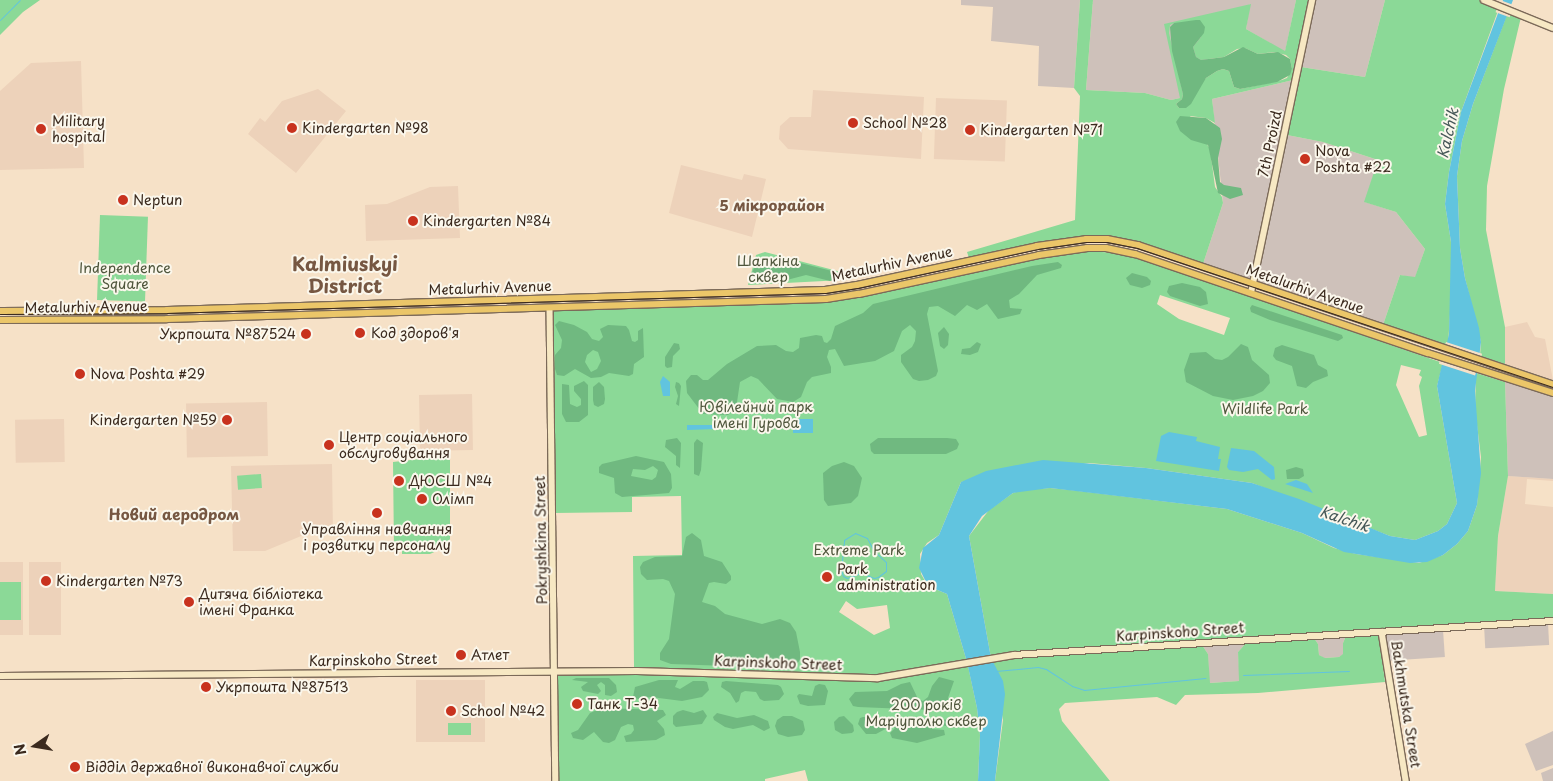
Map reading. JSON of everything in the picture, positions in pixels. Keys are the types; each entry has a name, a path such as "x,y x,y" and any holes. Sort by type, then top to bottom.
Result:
{"main road":[{"name":"Metalurhiv Avenue","path":"0,311 94,311 831,290 1037,246 1096,239 1138,245 1553,385"},
{"name":"Metalurhiv Avenue","path":"0,320 94,320 340,314 832,299 1039,255 1096,248 1135,254 1428,354 1553,393"},
{"name":"Pokryshkina Street","path":"550,298 550,308"},
{"path":"340,304 340,314"},
{"path":"94,311 94,320"}],"street":[{"name":"7th Proizd","path":"1251,293 1312,0"},
{"path":"1484,0 1553,28"},
{"name":"Pokryshkina Street","path":"550,308 556,781"},
{"name":"Karpinskoho Street","path":"0,676 637,671 878,678 996,658 1553,621"},
{"name":"Bakhmutska Street","path":"1382,632 1406,781"}],"shaded area":[{"path":"961,0 1080,0 1074,88 1038,86 1039,46 991,41 993,7 961,5"},
{"path":"1093,0 1296,0 1285,52 1246,29 1250,4 1180,98 1171,100 1145,93 1086,90"},
{"path":"1315,0 1385,0 1365,77 1301,67"},
{"name":"Military hospital","path":"81,61 84,168 0,170 0,91 31,63"},
{"path":"1293,80 1252,281 1203,264 1223,203 1212,99"},
{"name":"Kindergarten №98","path":"318,89 346,111 296,173 248,134 260,118 265,122 282,101"},
{"name":"School №28","path":"813,90 924,97 921,159 788,149 779,139 780,126 790,117 811,117"},
{"name":"Kindergarten №71","path":"936,98 1007,100 1005,161 934,159"},
{"path":"1287,135 1323,142 1378,160 1365,202 1396,212 1425,249 1415,278 1400,275 1383,325 1256,282"},
{"path":"681,165 742,180 744,174 766,179 752,237 669,213"},
{"name":"Kindergarten №84","path":"458,186 460,238 366,241 365,205 387,204 430,187"},
{"path":"1527,322 1535,337 1545,339 1553,380 1505,364 1505,327"},
{"path":"1505,382 1553,396 1553,479 1508,476"},
{"path":"472,394 473,450 420,451 419,395"},
{"name":"Kindergarten №59","path":"267,402 268,456 187,457 186,403"},
{"path":"64,419 65,462 16,463 15,420"},
{"path":"332,464 333,533 306,534 265,551 233,551 231,466"},
{"path":"1508,476 1553,479 1553,481 1527,479 1525,504 1553,507 1553,594 1495,591 1498,536"},
{"path":"0,562 23,562 23,635 0,635"},
{"name":"Kindergarten №73","path":"29,562 61,562 61,635 29,635"},
{"path":"1548,623 1549,645 1485,648 1484,626"},
{"path":"1443,630 1445,657 1385,661 1383,634"},
{"path":"1346,636 1343,643 1344,654 1339,657 1324,658 1319,655 1318,644 1314,638"},
{"path":"1247,642 1238,652 1240,681 1209,683 1208,654 1202,645"},
{"name":"School №42","path":"416,680 485,680 485,742 416,742"},
{"path":"1553,731 1553,765 1536,771 1525,744"},
{"path":"1553,768 1553,781 1543,781 1541,773"}],"green space":[{"path":"0,0 40,0 23,12 0,35"},
{"path":"1080,0 1093,0 1086,90 1145,93 1171,100 1180,98 1164,24 1251,4 1246,29 1285,51 1296,0 1310,0 1293,80 1212,99 1215,123 1206,118 1190,116 1210,149 1215,187 1222,197 1223,203 1203,264 1129,240 1096,236 1037,243 969,258 967,252 1075,220 1080,96 1074,88","holes":["1174,23 1201,37 1193,47 1196,57 1201,60 1224,57 1237,49 1245,48 1258,54 1274,52 1286,55 1290,59 1292,69 1287,78 1282,80 1240,89 1234,87 1229,71 1223,69 1217,71 1206,78 1179,108 1176,104 1182,99 1183,94 1169,33 1170,25"]},
{"path":"1385,0 1480,0 1499,8 1461,112 1449,172 1445,204 1451,242 1452,282 1448,346 1383,325 1400,275 1415,277 1425,249 1396,212 1364,202 1378,160 1323,142 1287,135 1301,67 1365,77"},
{"path":"1508,12 1521,17 1504,89 1487,186 1486,230 1505,327 1505,364 1480,356 1481,342 1465,278 1460,248 1457,176 1462,141 1473,104"},
{"path":"1200,20 1205,27 1204,33 1193,47 1196,57 1201,60 1224,57 1243,47 1258,54 1278,52 1290,59 1292,69 1290,75 1277,82 1240,89 1234,87 1229,71 1223,69 1206,78 1191,104 1186,108 1179,108 1176,104 1182,99 1183,94 1172,51 1170,27 1174,23"},
{"path":"1180,116 1206,118 1220,128 1222,139 1218,158 1220,182 1224,185 1241,188 1243,195 1230,199 1218,193 1208,145 1191,140 1180,131 1176,122"},
{"name":"Independence Square","path":"100,215 148,217 145,302 97,300"},
{"name":"Ювілейний парк імені Гурова","path":"1087,251 1116,253 1135,257 1443,363 1437,386 1457,503 1447,524 1438,531 1415,540 1390,536 1252,483 1146,468 1089,463 961,482 939,535 927,543 920,554 921,574 928,586 947,594 967,662 886,676 634,668 633,556 682,555 681,496 632,497 632,512 555,513 552,310 826,302 860,297 1040,258","holes":["1160,295 1230,318 1224,335 1179,319 1157,304","1401,365 1421,370 1419,375 1422,377 1419,386 1427,435 1419,437 1396,385","846,601 857,609 887,605 890,628 874,635 839,612"]},
{"name":"Шапкіна сквер","path":"765,252 845,273 843,280 748,285 756,255"},
{"name":"Шапкіна сквер","path":"777,257 836,272 840,277 830,281 806,275 783,281 758,283 754,280 752,273 756,263"},
{"path":"1058,262 1062,265 1061,268 1037,275 1019,294 1009,300 1010,308 1022,309 1020,314 998,319 987,304 977,310 967,305 955,316 938,306 929,307 927,314 938,371 936,376 928,380 919,381 913,379 901,362 901,355 912,347 915,341 916,331 910,325 902,331 894,351 875,361 844,366 835,349 829,350 827,357 831,373 812,377 807,382 801,397 793,402 777,399 758,379 751,376 740,382 736,409 728,415 703,414 687,393 686,381 691,375 697,375 703,380 708,380 727,364 757,346 776,345 786,351 793,352 799,348 800,338 816,335 822,336 824,342 827,343 831,339 835,326 863,313 873,304 1032,266"},
{"path":"1132,273 1147,277 1151,281 1150,285 1142,288 1130,285 1126,278"},
{"path":"1182,283 1200,287 1206,292 1208,304 1200,306 1170,296 1167,292 1169,286"},
{"path":"1252,305 1342,335 1343,338 1338,341 1270,320 1251,312 1250,308"},
{"path":"559,321 574,325 587,332 592,339 599,341 603,337 600,329 608,325 626,326 632,341 635,342 638,340 638,331 643,328 644,357 634,364 633,374 629,376 609,373 601,377 591,378 575,369 564,376 557,375 555,355 561,348 562,340 555,325","holes":["593,350 598,352 601,361 597,369 591,372 585,362 587,355"]},
{"path":"944,327 949,334 948,345 944,349 940,346 938,333"},
{"path":"977,342 981,344 978,352 970,355 961,354 962,349 970,348"},
{"path":"674,343 679,344 680,349 673,356 672,367 667,368 665,366 665,357"},
{"path":"1241,344 1248,347 1252,360 1269,375 1270,383 1263,391 1253,396 1233,400 1213,396 1186,382 1184,370 1190,353 1206,352 1215,359 1222,360 1228,357"},
{"path":"1282,345 1314,355 1318,365 1327,370 1328,376 1313,382 1306,388 1297,386 1292,366 1276,360 1273,356 1275,348"},
{"path":"1476,373 1505,382 1508,476 1498,536 1495,591 1553,594 1553,619 991,658 969,536 989,510 1013,493 1021,490 1050,488 1227,509 1302,533 1334,548 1356,554 1419,563 1443,555 1457,544 1468,531 1477,505 1481,457 1475,409"},
{"path":"584,381 588,385 588,415 579,422 566,422 562,414 562,384 569,385 570,404 577,407 581,405 581,399 574,391 574,386"},
{"path":"599,382 604,387 605,399 604,404 598,407 594,405 593,387"},
{"path":"676,382 681,386 679,406 676,404 678,396 675,387"},
{"path":"677,438 681,443 680,468 676,465 676,456 665,447 666,440"},
{"path":"878,438 947,438 956,439 959,444 957,449 946,454 874,454 871,451 870,444"},
{"path":"697,439 703,443 699,476 694,474 694,443"},
{"path":"636,456 664,462 671,474 672,488 669,493 622,497 615,493 614,478 599,473 599,467 602,464","holes":["653,466 658,470 656,477 652,480 631,476 633,469 645,470"]},
{"name":"Олімп","path":"438,457 450,460 450,539 443,548 430,554 402,554 402,551 394,551 393,462"},
{"path":"844,462 854,466 862,478 858,496 851,503 828,506 824,500 823,473 832,466"},
{"path":"1296,467 1303,469 1304,476 1299,479 1287,479 1286,470"},
{"path":"261,474 262,488 238,490 237,476"},
{"path":"692,533 701,540 704,556 722,562 731,576 731,580 726,584 709,583 702,602 715,606 725,614 762,624 780,619 790,623 796,632 800,652 800,660 795,666 775,668 757,663 727,666 671,664 660,660 660,653 669,639 675,594 669,581 663,579 647,580 641,574 640,567 643,562 655,557 682,556 686,537"},
{"path":"0,582 21,582 21,620 0,620"},
{"path":"1379,634 1385,682 1258,693 1185,695 1176,705 1157,697 1065,703 1059,709 1062,721 1110,781 995,781 1003,720 992,661 1015,657 1202,645 1208,654 1210,683 1239,681 1238,652 1247,642 1314,638 1318,644 1319,655 1325,658 1339,657 1343,654 1343,643 1346,636"},
{"name":"200 років Маріуполю сквер","path":"962,665 968,666 977,708 980,735 978,781 808,781 805,770 765,779 765,781 556,781 555,671 878,678"},
{"path":"939,677 954,681 948,698 957,707 955,711 858,707 853,706 849,699 855,692 887,691 910,682 918,699 923,701 928,697 932,686"},
{"path":"576,678 609,678 616,685 617,692 611,696 605,695 605,685 601,682 597,685 601,691 598,694 583,691 581,687 588,682 572,680"},
{"path":"659,680 678,680 675,687 680,689 693,681 704,681 707,682 709,690 702,697 682,701 651,697 638,699 633,697 635,687"},
{"path":"722,682 778,685 784,694 779,700 764,701 760,699 756,692 745,691 741,693 739,701 736,703 730,693 721,687"},
{"path":"819,684 825,685 828,691 825,705 808,706 800,704 797,696 799,694 812,696 815,686"},
{"path":"602,708 663,710 666,715 657,721 664,729 665,735 656,740 626,742 624,736 631,734 634,730 633,725 628,724 621,727 615,740 609,743 603,742 594,732 583,740 573,738 571,733 578,730 590,713"},
{"path":"683,710 694,713 703,710 707,716 702,724 676,727 673,724 673,716 677,712"},
{"path":"717,713 737,718 754,715 768,721 770,728 764,731 753,725 733,729 725,727 714,720 713,717"},
{"path":"783,716 792,716 803,721 805,730 802,735 788,737 778,734 775,726 777,720"},
{"path":"844,716 853,725 854,731 852,733 842,734 835,730 834,722 839,717"},
{"path":"860,718 954,720 959,722 959,725 954,728 933,723 931,725 932,729 944,730 945,735 917,743 892,738 890,733 895,728 891,726 876,734 866,734 858,724"},
{"path":"448,723 471,723 471,735 448,735"}],"water":[{"name":"Kalchik","path":"1503,0 1513,0 1473,104 1462,141 1457,176 1460,248 1465,278 1481,342 1475,391 1481,473 1477,505 1468,531 1457,544 1443,555 1427,562 1410,563 1344,552 1302,533 1227,509 1050,488 1013,493 982,516 969,536 991,658 1003,681 1005,694 995,781 978,781 980,735 977,708 967,662 947,594 928,586 919,568 923,548 939,535 961,482 986,471 1043,460 1146,468 1252,483 1299,499 1390,536 1415,540 1438,531 1447,524 1457,503 1437,386 1449,334 1451,242 1445,204 1449,172 1461,112"},
{"path":"663,376 670,382 670,396 663,396 660,382"},
{"path":"793,419 813,419 813,433 793,433"},
{"path":"687,425 716,425 716,429 687,430"},
{"path":"1169,432 1197,437 1196,441 1220,447 1219,471 1156,461 1161,436"},
{"path":"1231,448 1254,451 1274,467 1275,479 1272,480 1258,469 1243,472 1229,470 1227,467"},
{"path":"1296,480 1307,484 1313,493 1285,484"}],"pier":[{"path":"1500,0 1514,5 1510,17 1496,12"},
{"path":"1446,342 1482,354 1475,376 1439,364"}],"waterway":[{"path":"0,20 20,0"},
{"path":"858,574 847,578 843,576 841,570 844,540 855,533 867,538 874,551 886,562 886,571 878,577 874,578 861,573"},
{"path":"996,671 1038,667 1046,669 1072,686 1084,690 1205,678"},
{"path":"1243,675 1349,671"}],"tram line":[{"path":"0,314 167,313 826,293 858,288 1038,249 1086,242 1107,242 1137,248 1553,387"}],"place":[{"name":"School №28","path":"853,123"},
{"name":"Kindergarten №98","path":"292,128"},
{"name":"Military hospital","path":"41,129"},
{"name":"Kindergarten №71","path":"970,130"},
{"name":"Nova Poshta #22","path":"1305,159"},
{"name":"Neptun","path":"123,200"},
{"name":"Kindergarten №84","path":"413,221"},
{"name":"Код здоров'я","path":"360,333"},
{"name":"Укрпошта №87524","path":"306,334"},
{"name":"Nova Poshta #29","path":"80,374"},
{"name":"Kindergarten №59","path":"227,420"},
{"name":"Центр соціального обслуговування","path":"329,445"},
{"name":"ДЮСШ №4","path":"399,481"},
{"name":"Олімп","path":"422,499"},
{"name":"Управління навчання і розвитку персоналу","path":"377,513"},
{"name":"Park administration","path":"827,577"},
{"name":"Kindergarten №73","path":"46,581"},
{"name":"Дитяча бібліотека імені Франка","path":"189,602"},
{"name":"Атлет","path":"461,655"},
{"name":"Укрпошта №87513","path":"206,687"},
{"name":"Танк Т-34","path":"577,704"},
{"name":"School №42","path":"451,711"},
{"name":"Відділ державної виконавчої служби","path":"75,767"}],"district":[{"name":"5 мікрорайон","path":"772,205"},
{"name":"Kalmiuskyi District","path":"345,275"},
{"name":"Новий аеродром","path":"174,514"}],"park label":[{"name":"Wildlife Park","path":"1265,409"},
{"name":"Extreme Park","path":"859,550"}]}
